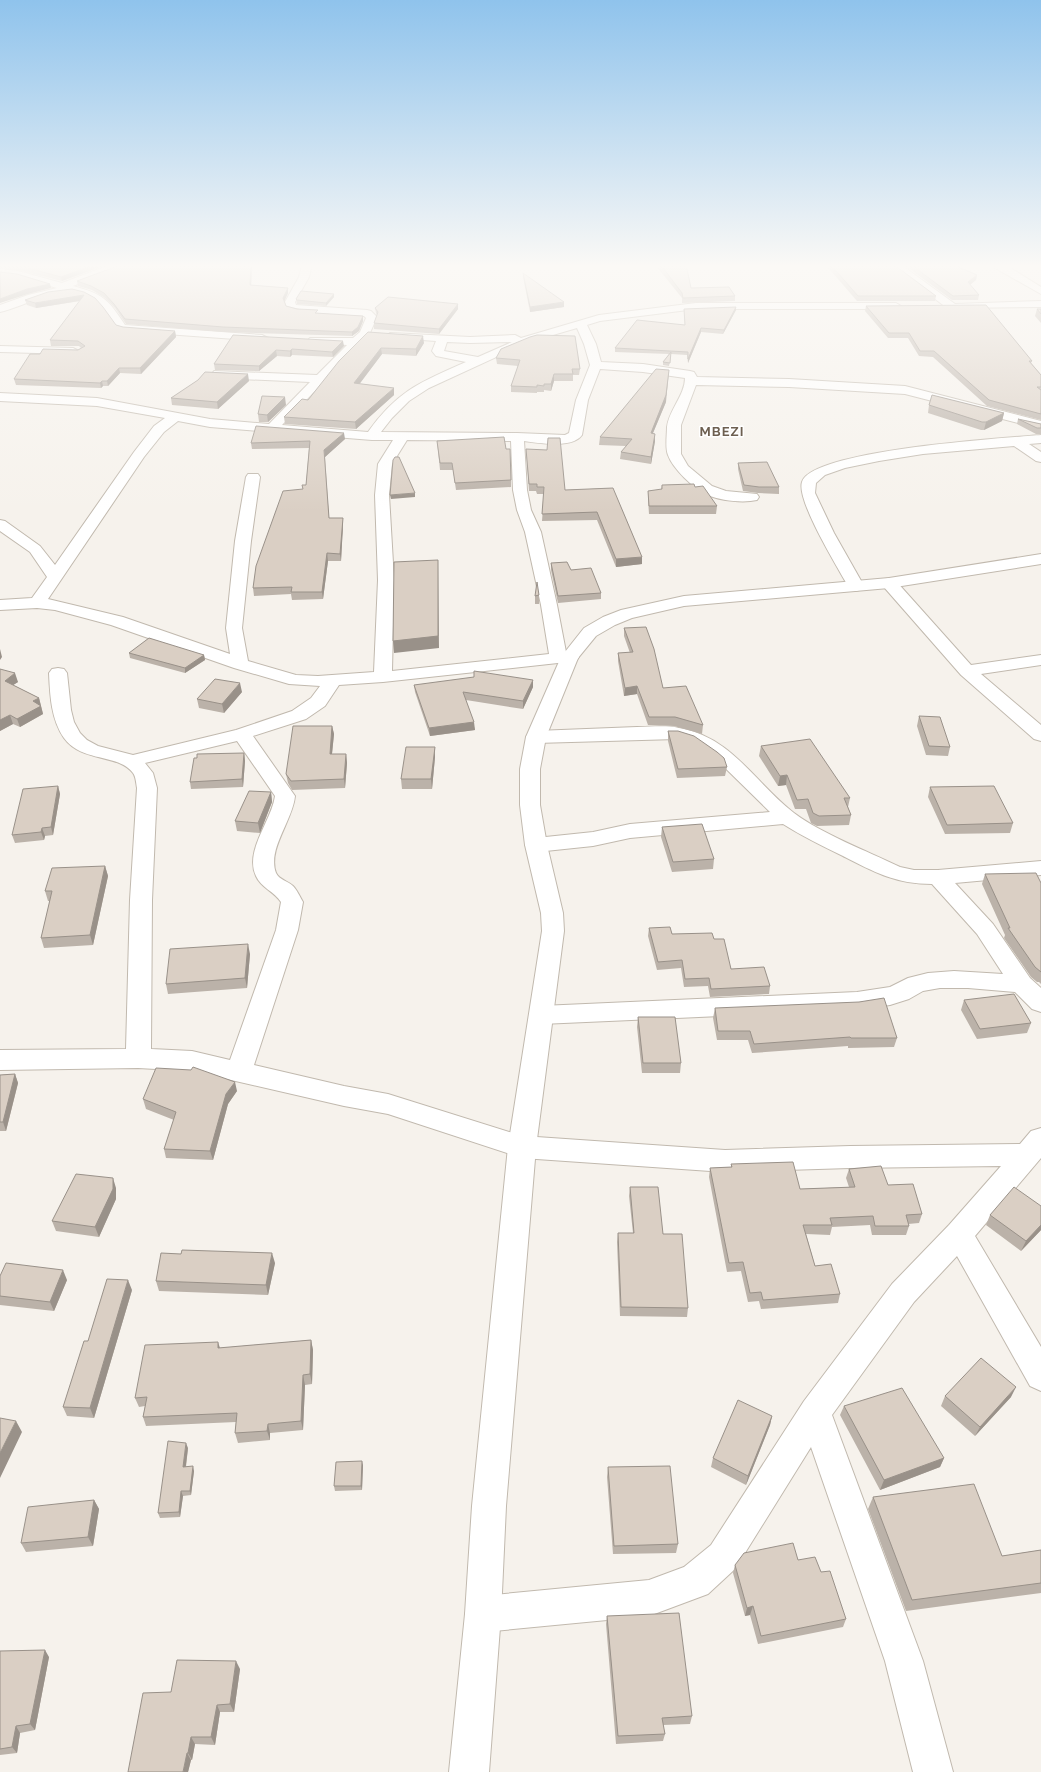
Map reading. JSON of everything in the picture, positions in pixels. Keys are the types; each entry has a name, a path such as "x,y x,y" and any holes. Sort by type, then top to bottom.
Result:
{"street":[{"path":"272,428 350,347"},
{"path":"440,347 438,351 440,354 478,360"},
{"path":"372,436 387,415 405,398 425,384 511,347"},
{"path":"0,398 97,402 210,423 372,436 517,437 568,440 574,435 582,400 596,365 591,347"},
{"path":"0,348 79,351"},
{"path":"596,365 643,368 686,374 691,377 691,381 674,425 674,454 683,469 707,489 715,493 726,495 752,497"},
{"path":"210,374 259,378 318,379"},
{"path":"691,381 789,383 905,390 1041,425"},
{"path":"36,603 110,495 159,429 176,416"},
{"path":"383,677 386,580 382,494 385,464 402,437"},
{"path":"517,437 520,490 524,510 534,539 549,605 564,657"},
{"path":"856,586 826,533 808,493 809,482 820,472 879,456 923,450 1041,439"},
{"path":"1016,441 1041,458"},
{"path":"240,664 234,628 243,541 253,477"},
{"path":"0,524 35,549 55,576"},
{"path":"468,1772 482,1614 489,1506 522,1147 553,931 552,913 536,845 530,798 530,769 536,737 564,657 590,632 609,621 627,614 684,601 889,583 1041,559"},
{"path":"889,583 967,671 1041,735"},
{"path":"0,604 36,603 55,605 117,621 240,664 295,680 334,680 383,677 564,657"},
{"path":"967,671 1041,660"},
{"path":"58,673 60,698 65,722 74,737 81,745 94,752 131,761 242,734 299,715 318,702 334,680"},
{"path":"536,737 678,733 701,740 724,756 787,817 818,835 892,872 914,877 938,877 1041,868"},
{"path":"238,1072 287,930 292,902 285,891 272,883 266,875 264,865 267,844 284,807 285,796 242,734"},
{"path":"131,761 142,771 147,788 141,900 138,1058"},
{"path":"536,845 593,840 630,831 787,817"},
{"path":"938,877 985,929 1022,984 1041,1003"},
{"path":"541,1015 858,1001 882,998 899,993 917,984 937,981 960,980 1022,984"},
{"path":"0,1060 138,1058 192,1061 388,1104 522,1147 725,1161 1034,1147"},
{"path":"482,1614 649,1598 695,1581 723,1557 815,1412 903,1293 959,1234 1034,1147"},
{"path":"959,1234 1041,1376"},
{"path":"815,1412 904,1661 933,1772"}],"building":[{"path":"84,347 160,347 140,368 119,368 107,381 102,381 100,383 14,379 30,354 40,354 43,349 78,350"},
{"path":"225,347 337,347 332,352 292,349 290,351 276,350 259,366 214,364"},
{"path":"353,347 417,347 416,349 381,348 354,383 394,388 355,422 284,417 302,399 308,400 339,361"},
{"path":"507,347 577,347 580,369 572,369 573,374 554,374 551,384 544,384 544,386 511,386 520,360 496,358 501,349"},
{"path":"616,347 693,347 688,359 688,352 615,348"},
{"path":"917,347 1020,347 1032,361 1029,361 1041,375 1041,387 1037,387 1041,390 1041,414 989,400 934,351 920,351"},
{"path":"671,352 670,363 663,362"},
{"path":"656,369 669,370 666,395 651,433 655,434 651,457 621,452 632,439 600,437"},
{"path":"205,372 248,374 217,402 171,398 198,380"},
{"path":"932,395 1004,413 986,422 982,422 929,405"},
{"path":"262,396 285,397 267,415 258,414"},
{"path":"1018,419 1041,424 1041,428 1037,428"},
{"path":"256,426 344,433 324,450 329,518 343,518 340,554 327,553 322,592 291,592 292,587 253,588 256,566 283,491 303,489 302,485 306,485 310,441 251,443"},
{"path":"504,437 506,449 510,449 511,480 455,483 452,463 440,463 437,441"},
{"path":"548,438 560,438 565,490 613,488 642,557 616,559 597,512 542,514 544,487 537,487 537,484 529,484 526,449 547,450"},
{"path":"395,457 399,457 415,493 390,495 393,460"},
{"path":"767,462 779,487 744,485 738,463"},
{"path":"694,484 695,487 703,486 717,506 649,506 648,491 662,489 662,485"},
{"path":"438,560 438,636 393,641 394,562"},
{"path":"567,562 571,570 591,568 601,593 558,596 551,563"},
{"path":"537,582 539,595 535,596"},
{"path":"646,627 654,649 663,688 686,686 703,725 675,717 649,717 637,686 625,688 618,653 633,652 624,628"},
{"path":"149,638 204,655 185,668 129,653"},
{"path":"0,669 15,673 5,681 39,698 33,701 41,706 17,719 10,715 0,720"},
{"path":"474,671 533,680 523,701 463,692 474,722 429,728 414,685 474,677"},
{"path":"215,679 240,683 222,704 197,699"},
{"path":"919,716 940,717 950,747 929,746"},
{"path":"293,726 332,726 330,754 346,754 344,779 291,781 286,774"},
{"path":"668,731 678,731 694,736 724,758 727,767 678,769"},
{"path":"810,739 850,798 844,798 851,815 819,816 813,813 808,799 797,800 787,775 780,776 761,746"},
{"path":"406,747 435,747 431,779 401,779"},
{"path":"244,753 242,779 190,782 194,758 197,758 197,754"},
{"path":"58,786 51,827 42,828 41,832 12,835 23,789"},
{"path":"994,786 1013,823 947,825 930,787"},
{"path":"249,791 271,792 258,823 235,821"},
{"path":"702,824 714,859 673,862 662,827"},
{"path":"105,866 90,935 41,938 52,891 45,891 52,868"},
{"path":"1036,873 1041,883 1041,972 1035,967 1008,928 1010,928 985,874"},
{"path":"670,927 672,934 712,933 714,939 724,939 731,969 764,967 770,986 711,989 709,978 685,979 682,960 658,962 649,928"},
{"path":"248,944 245,978 166,984 170,949"},
{"path":"1014,994 1031,1023 980,1029 964,1000"},
{"path":"884,998 897,1038 850,1037 754,1044 750,1031 718,1031 715,1008 859,1002"},
{"path":"638,1017 675,1017 681,1063 643,1063"},
{"path":"193,1067 235,1082 226,1094 210,1151 164,1149 176,1112 143,1099 156,1068 191,1070"},
{"path":"15,1074 3,1122 0,1122 0,1075"},
{"path":"793,1162 800,1189 855,1187 849,1169 881,1166 888,1185 913,1184 922,1214 906,1215 909,1226 875,1226 873,1216 830,1218 832,1225 803,1225 815,1266 831,1264 840,1294 763,1300 761,1292 750,1293 743,1262 729,1263 710,1168 732,1167 731,1164"},
{"path":"76,1174 113,1178 113,1189 95,1227 52,1221"},
{"path":"630,1187 658,1187 663,1234 682,1234 688,1308 621,1307 618,1233 634,1233"},
{"path":"1014,1187 1041,1206 1041,1225 1026,1241 990,1215"},
{"path":"182,1250 272,1253 266,1285 156,1281 161,1253 181,1254"},
{"path":"6,1263 63,1270 50,1302 0,1296 0,1276"},
{"path":"107,1279 128,1280 90,1408 63,1407 84,1341 88,1341"},
{"path":"311,1340 310,1374 303,1375 301,1421 268,1424 267,1431 235,1433 237,1413 143,1417 147,1397 135,1398 145,1345 218,1342 218,1348"},
{"path":"981,1358 1016,1387 980,1427 945,1396"},
{"path":"902,1388 944,1458 884,1480 844,1406"},
{"path":"738,1400 772,1416 748,1476 713,1458"},
{"path":"0,1418 16,1421 0,1453"},
{"path":"168,1441 186,1443 183,1467 193,1466 190,1491 181,1491 179,1512 158,1513"},
{"path":"362,1461 361,1486 334,1486 336,1462"},
{"path":"670,1466 678,1544 614,1546 608,1467"},
{"path":"974,1484 1002,1556 1041,1550 1041,1583 912,1600 873,1497"},
{"path":"94,1500 88,1537 21,1543 28,1507"},
{"path":"793,1543 798,1560 815,1557 821,1572 830,1571 846,1619 761,1636 753,1606 747,1608 735,1565 744,1553"},
{"path":"679,1613 692,1716 662,1718 665,1734 618,1736 607,1616"},
{"path":"45,1650 30,1724 16,1726 12,1747 0,1749 0,1651"},
{"path":"177,1660 236,1661 230,1704 217,1705 211,1737 191,1737 183,1772 128,1772 143,1693 171,1692"}],"district":[{"name":"MBEZI","path":"722,431"}]}
